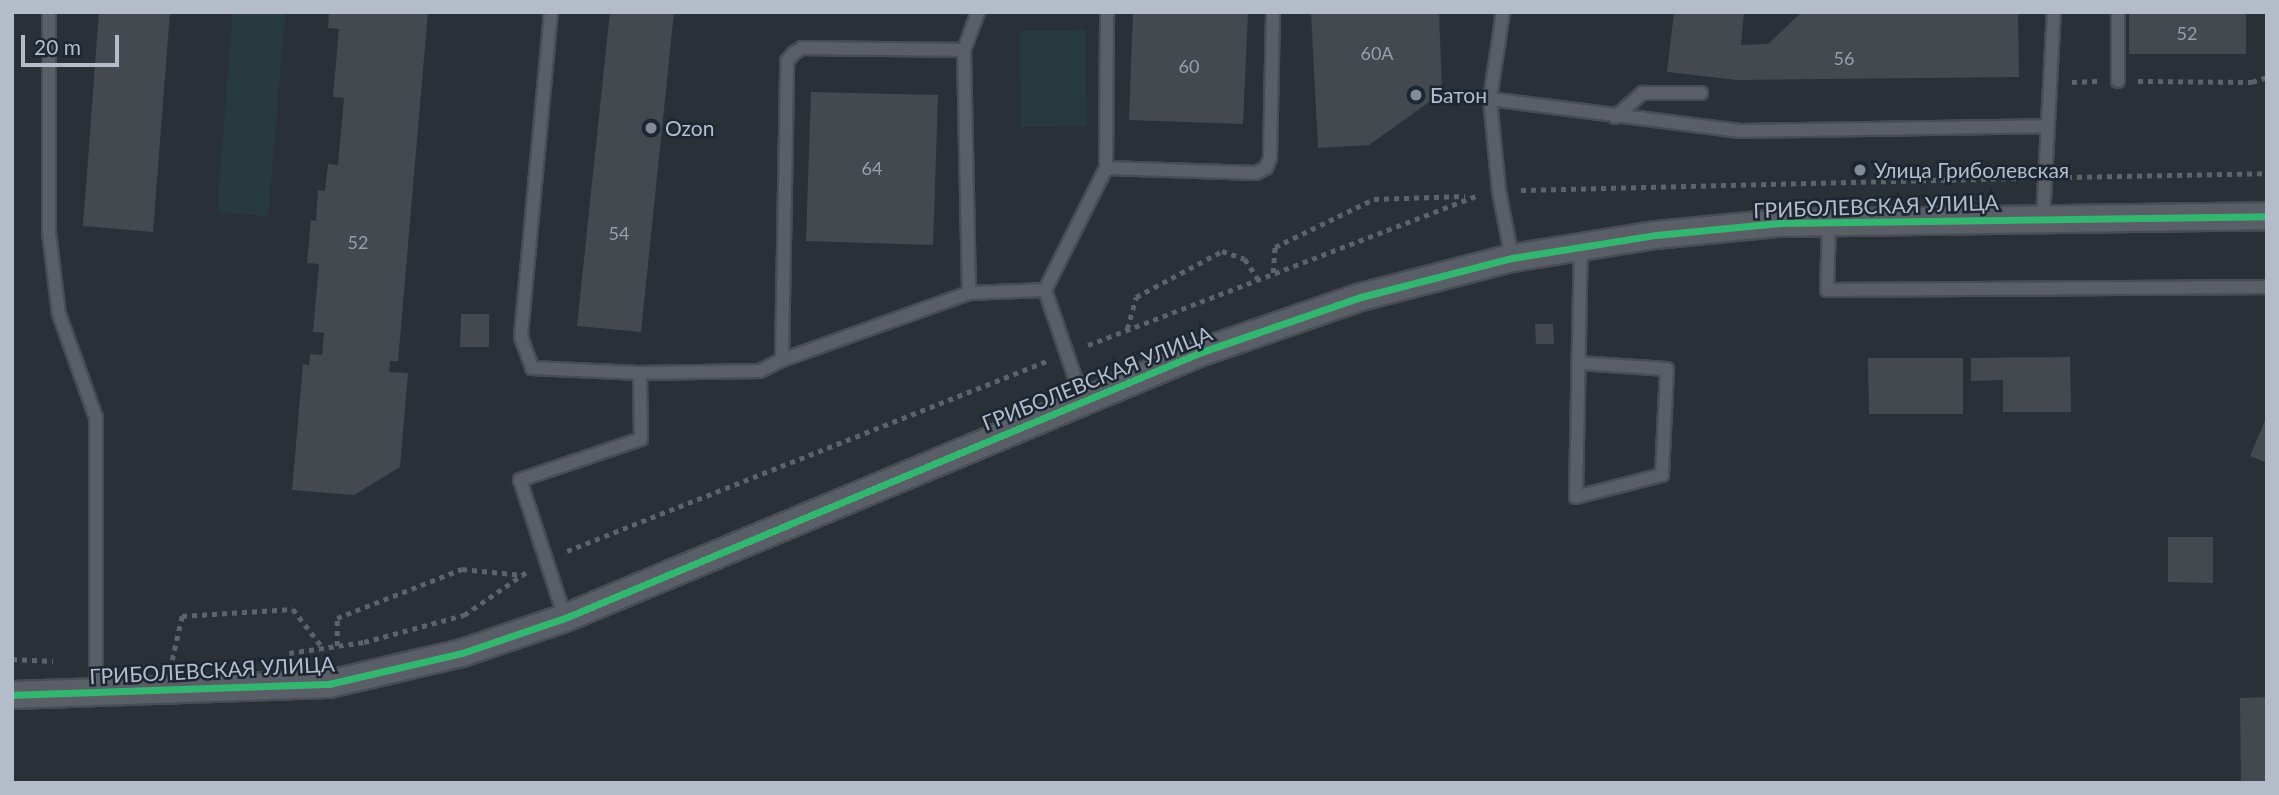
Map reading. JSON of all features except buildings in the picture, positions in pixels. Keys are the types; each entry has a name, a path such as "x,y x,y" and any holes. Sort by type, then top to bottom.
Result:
{"street":[{"name":"ГРИБОЛЕВСКАЯ УЛИЦА","path":"12,695 329,684 463,653 565,618 1199,353 1349,302 1512,258 1581,246 1779,223 2267,216"}],"lane":[{"path":"49,12 49,233 59,314 96,418 93,585 96,694"},
{"path":"551,12 521,337 532,368 640,373 760,371 782,360 969,293 1045,290"},
{"path":"969,293 964,50 978,12"},
{"path":"1083,401 1064,354 1045,290 1106,168 1107,12"},
{"path":"1106,168 1256,173 1266,168 1270,158 1273,12"},
{"path":"1503,12 1490,99 1499,191 1512,258"},
{"path":"2043,219 2045,126 2053,82 2054,12"},
{"path":"2118,12 2118,81"},
{"path":"782,360 787,61 802,48 964,50"},
{"path":"1615,117 1643,93 1701,93"},
{"path":"1490,99 1740,131 2045,126"},
{"path":"1829,223 1827,290 2267,287"},
{"path":"1578,363 1667,369 1662,475 1576,497 1578,363 1581,246"},
{"path":"565,618 520,480 642,439 640,373"}],"path":[{"path":"2053,82 2252,82 2267,78"},
{"path":"1273,273 1275,247 1374,199 1469,196 1499,191 2267,173"},
{"path":"275,654 337,646 464,615 545,559 1469,196"},
{"path":"1127,330 1136,297 1222,251 1245,259 1258,279"},
{"path":"337,646 337,618 462,569 523,575"},
{"path":"171,661 182,617 293,609 323,648"},
{"path":"12,659 97,666"},
{"path":"159,662 184,660"}],"green space":[{"path":"233,12 285,12 268,216 217,212"},
{"path":"1085,30 1087,126 1021,127 1020,31"}],"cycle path":[{"path":"12,695 329,684 462,653 565,618 1199,353 1361,297 1512,258 1656,235 1779,223 2267,216"}],"place":[{"name":"Батон","path":"1416,95"},
{"name":"Ozon","path":"651,128"},
{"name":"Улица Гриболевская","path":"1860,170"}]}
